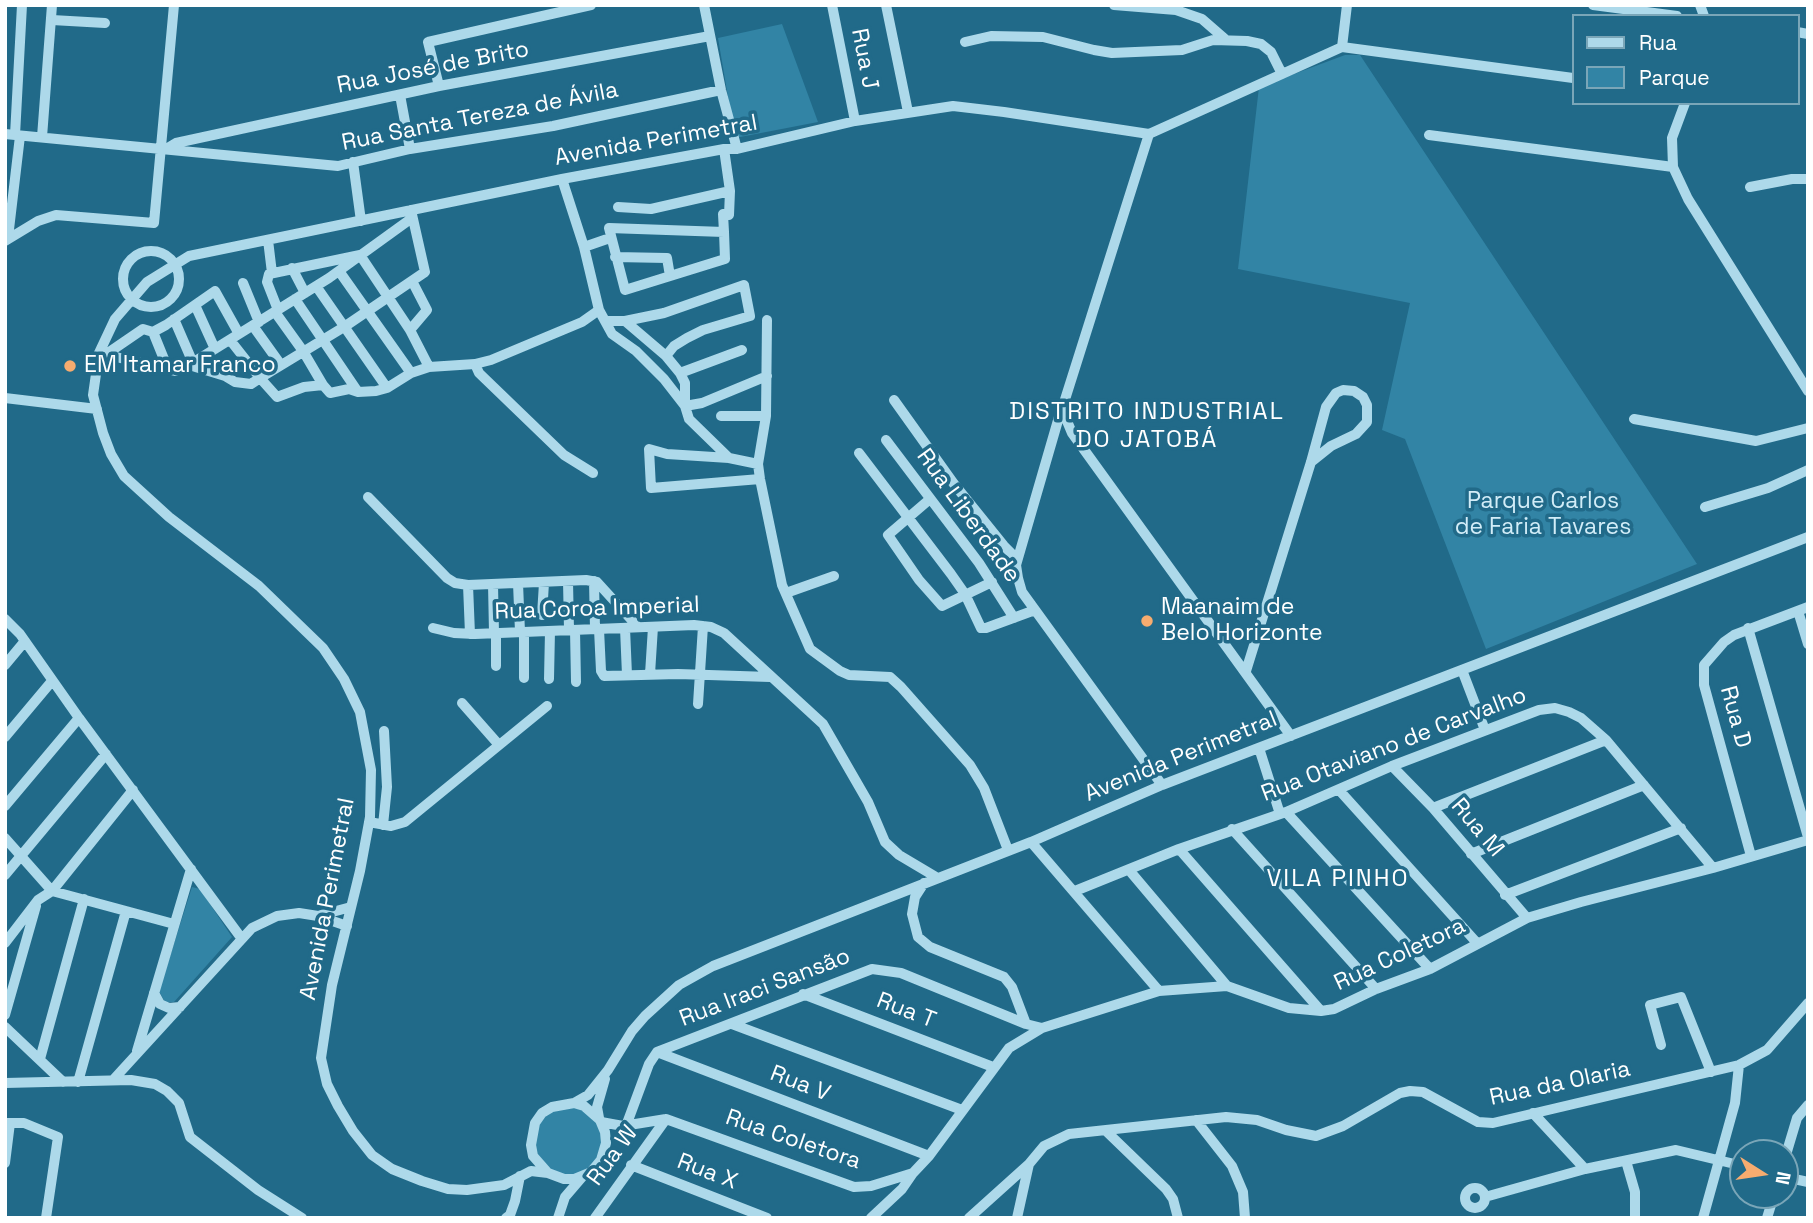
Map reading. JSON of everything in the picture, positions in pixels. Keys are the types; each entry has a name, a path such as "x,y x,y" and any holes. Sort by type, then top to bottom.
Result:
{"street":[{"path":"7,239 22,5"},
{"path":"42,137 52,5"},
{"path":"7,239 38,220 56,215 154,223 164,149 174,5"},
{"path":"439,86 428,42 591,5"},
{"path":"704,5 737,149"},
{"name":"Rua J","path":"832,5 855,121"},
{"path":"886,5 908,112"},
{"path":"1114,5 1176,10 1202,19 1224,39"},
{"path":"1202,19 1203,5"},
{"path":"1342,47 1347,5"},
{"path":"1593,5 1662,14"},
{"path":"52,20 105,23"},
{"name":"Rua José de Brito","path":"164,149 176,143 439,86 710,36"},
{"path":"965,42 991,36 1043,37 1112,52 1182,50 1224,39 1261,44 1271,52 1282,74"},
{"path":"1162,785 1022,592 1016,565 1149,134 1342,47 1572,78"},
{"name":"Rua Santa Tereza de Ávila","path":"13,135 338,166 410,149 553,126 722,90"},
{"path":"400,95 410,149"},
{"path":"1684,105 1672,138 1673,167 1688,199 1804,377 1808,391"},
{"name":"Avenida Perimetral","path":"551,1175 536,1170 497,1187 448,1189 392,1169 372,1155 353,1131 327,1084 321,1058 332,985 369,822 371,770 360,712 344,679 323,648 259,586 169,517 124,476 111,454 93,395 102,354 115,319 147,282 189,256 361,220 412,214 562,179 724,149 737,149 855,121 953,106 1149,134"},
{"path":"1429,135 1673,167"},
{"path":"724,149 730,191 729,215 723,215 724,232 725,259 625,290 609,228 724,232"},
{"path":"353,162 361,220"},
{"path":"562,179 584,247 599,310 612,334 636,351 664,379 685,406"},
{"path":"1751,187 1792,179 1808,179"},
{"path":"618,207 651,209 730,191"},
{"path":"102,354 175,371 191,364 339,271 412,214 425,272 344,327 251,384 235,382 191,364 174,319"},
{"path":"584,247 610,238"},
{"path":"268,240 270,274 267,282 277,311 330,393 349,389 358,392 376,391 429,367 475,364 491,360 582,322 599,310"},
{"path":"157,250 175,263 179,283 176,293 169,301 150,307 131,299 123,283 126,265 131,258 139,253 157,250"},
{"path":"270,274 360,255"},
{"path":"360,255 410,330 429,367"},
{"path":"615,257 667,258 670,276"},
{"path":"292,268 306,293"},
{"path":"339,271 411,373"},
{"path":"410,330 427,310 412,281"},
{"path":"243,283 256,324 281,365"},
{"path":"605,321 625,321 664,313 744,285 750,316 703,330 674,346 666,356"},
{"path":"316,286 387,388"},
{"path":"102,354 143,329 153,332 215,291 235,337 260,378 278,397 304,387 323,385"},
{"path":"295,299 358,392"},
{"path":"195,305 215,349"},
{"path":"767,320 766,416 758,464 786,593 810,649 849,675 890,677 901,687 970,765 984,788 1008,850"},
{"path":"625,321 666,356 680,373 685,383 685,406 689,418 729,458"},
{"path":"153,332 168,369"},
{"path":"680,373 742,350"},
{"path":"475,364 479,373 556,448 593,473"},
{"path":"685,406 702,403 766,376"},
{"path":"1246,671 1326,407 1336,393 1343,390 1354,391 1363,397 1367,405 1367,422 1356,434 1331,446 1311,462"},
{"path":"5,398 97,409"},
{"path":"894,400 954,484 1017,559"},
{"path":"1062,409 1072,433 1291,736"},
{"path":"721,416 766,416"},
{"path":"1634,419 1756,441 1808,428"},
{"name":"Rua Liberdade","path":"886,440 992,582 1014,618"},
{"path":"758,464 729,458 667,454 649,449 651,488 760,479"},
{"path":"859,453 965,594 981,628 1035,610"},
{"path":"1705,507 1768,488 1808,470"},
{"path":"368,497 446,578 455,583 468,585 593,581 597,582 638,627"},
{"path":"930,499 889,532 888,538 919,580 942,606 992,582"},
{"name":"Avenida Perimetral","path":"574,1103 588,1095 608,1070 632,1031 679,985 713,966 1031,842 1162,785 1808,537"},
{"path":"786,593 834,576"},
{"path":"568,581 576,682"},
{"path":"593,581 601,671 604,676 650,674 770,677"},
{"path":"494,583 496,666"},
{"path":"518,583 523,678"},
{"path":"542,615 544,583"},
{"path":"468,585 470,634"},
{"path":"1803,609 1808,644"},
{"name":"Rua D","path":"1751,856 1704,685 1704,665 1724,642 1748,628 1803,609"},
{"path":"5,619 25,641 242,939"},
{"path":"698,704 703,626"},
{"name":"Rua Coroa Imperial","path":"433,628 454,634 495,634 703,626 723,633 823,724 868,802 885,842 899,855 936,877"},
{"path":"650,674 653,627"},
{"path":"625,628 626,675"},
{"path":"1748,628 1808,839"},
{"path":"550,631 550,679"},
{"path":"5,665 25,641"},
{"path":"1462,670 1485,730"},
{"path":"5,737 52,681"},
{"path":"462,703 499,746"},
{"path":"369,822 391,826 405,822 547,706"},
{"name":"Rua Otaviano de Carvalho","path":"1075,891 1232,829 1283,813 1485,730 1539,710 1555,708 1581,718 1606,740 1713,868"},
{"path":"5,806 79,718"},
{"path":"383,825 387,787 384,731"},
{"path":"1433,808 1606,740"},
{"path":"1259,748 1283,813 1430,969"},
{"path":"5,875 106,754"},
{"name":"Rua M","path":"1392,766 1433,808 1527,918"},
{"path":"1471,854 1644,785"},
{"path":"5,943 38,900 52,891 133,790"},
{"path":"1339,790 1477,943"},
{"path":"1505,895 1681,828"},
{"path":"1232,829 1376,989"},
{"path":"5,838 52,891 174,924"},
{"name":"Rua Coletora","path":"601,1121 625,1126 666,1119 854,1187 882,1183 913,1173 929,1156 1009,1048 1042,1028 1159,992 1227,986 1289,1008 1321,1012 1334,1009 1376,989 1430,969 1527,918 1713,868 1808,839"},
{"path":"1031,842 1159,992"},
{"path":"1179,849 1321,1012"},
{"path":"135,1056 191,869"},
{"path":"1129,870 1227,986"},
{"path":"924,883 915,897 912,914 918,937 930,947 1004,977 1012,987 1026,1024"},
{"path":"5,1014 38,900"},
{"path":"40,1059 84,900"},
{"path":"323,917 351,907"},
{"path":"78,1082 126,911"},
{"path":"113,1080 252,928 277,916 299,913 323,917 347,926"},
{"path":"323,917 342,942"},
{"name":"Rua Iraci Sansão","path":"657,1052 872,969 901,973 1042,1028"},
{"path":"154,993 160,1004 169,1008 180,1007"},
{"name":"Rua T","path":"803,994 993,1068"},
{"path":"1661,1045 1650,1005 1681,997 1712,1072"},
{"name":"Rua da Olaria","path":"969,1218 1029,1164 1044,1146 1069,1134 1226,1117 1247,1119 1316,1136 1343,1126 1400,1093 1410,1091 1423,1092 1478,1122 1493,1123 1572,1099 1739,1065 1767,1050 1808,1003"},
{"path":"732,1024 962,1110"},
{"path":"5,1027 63,1082"},
{"path":"559,1213 571,1189 596,1166 615,1133 625,1126 649,1064 657,1052"},
{"name":"Rua V","path":"657,1052 929,1156"},
{"path":"1703,1218 1735,1103 1739,1065"},
{"name":"Avenida Perimetral","path":"601,1121 597,1107 608,1070"},
{"path":"5,1083 131,1080 155,1084 179,1103 190,1137 258,1190 302,1218"},
{"path":"506,1218 510,1215 530,1154 531,1133 542,1114 562,1103 574,1103 593,1112 601,1121 605,1132 604,1153"},
{"path":"1791,1139 1797,1118 1808,1105"},
{"path":"1533,1113 1584,1169"},
{"name":"Rua W","path":"598,1217 631,1165 666,1119"},
{"path":"1196,1120 1232,1166 1243,1192 1245,1218"},
{"path":"5,1163 8,1123 24,1124 58,1138 46,1218"},
{"path":"1106,1131 1167,1189 1178,1218"},
{"path":"531,1145 539,1166 551,1175 564,1179 584,1175"},
{"path":"1485,1197 1584,1169 1676,1150 1729,1162"},
{"path":"1626,1161 1635,1192 1635,1218"},
{"path":"1017,1218 1029,1164"},
{"name":"Rua X","path":"631,1165 767,1218"},
{"path":"871,1218 902,1189 913,1173"},
{"path":"551,1175 560,1191 559,1213"}],"green space":[{"path":"782,24 818,122 735,138 718,38"},
{"name":"Parque Carlos de Faria Tavares","path":"1345,55 1360,55 1697,564 1486,649 1405,439 1382,430 1410,303 1238,269 1259,87"},
{"path":"192,887 200,889 232,937 174,1002 165,1002 159,991"},
{"path":"568,1107 581,1110 592,1117 599,1128 602,1141 599,1154 592,1165 581,1172 568,1175 555,1172 544,1165 537,1154 534,1141 537,1128 544,1117 555,1110"}],"place":[{"name":"EM Itamar Franco","path":"70,366"},
{"name":"Maanaim de Belo Horizonte","path":"1147,621"}],"district":[{"name":"DISTRITO INDUSTRIAL DO JATOBÁ","path":"1147,426"},
{"name":"VILA PINHO","path":"1338,879"}]}
